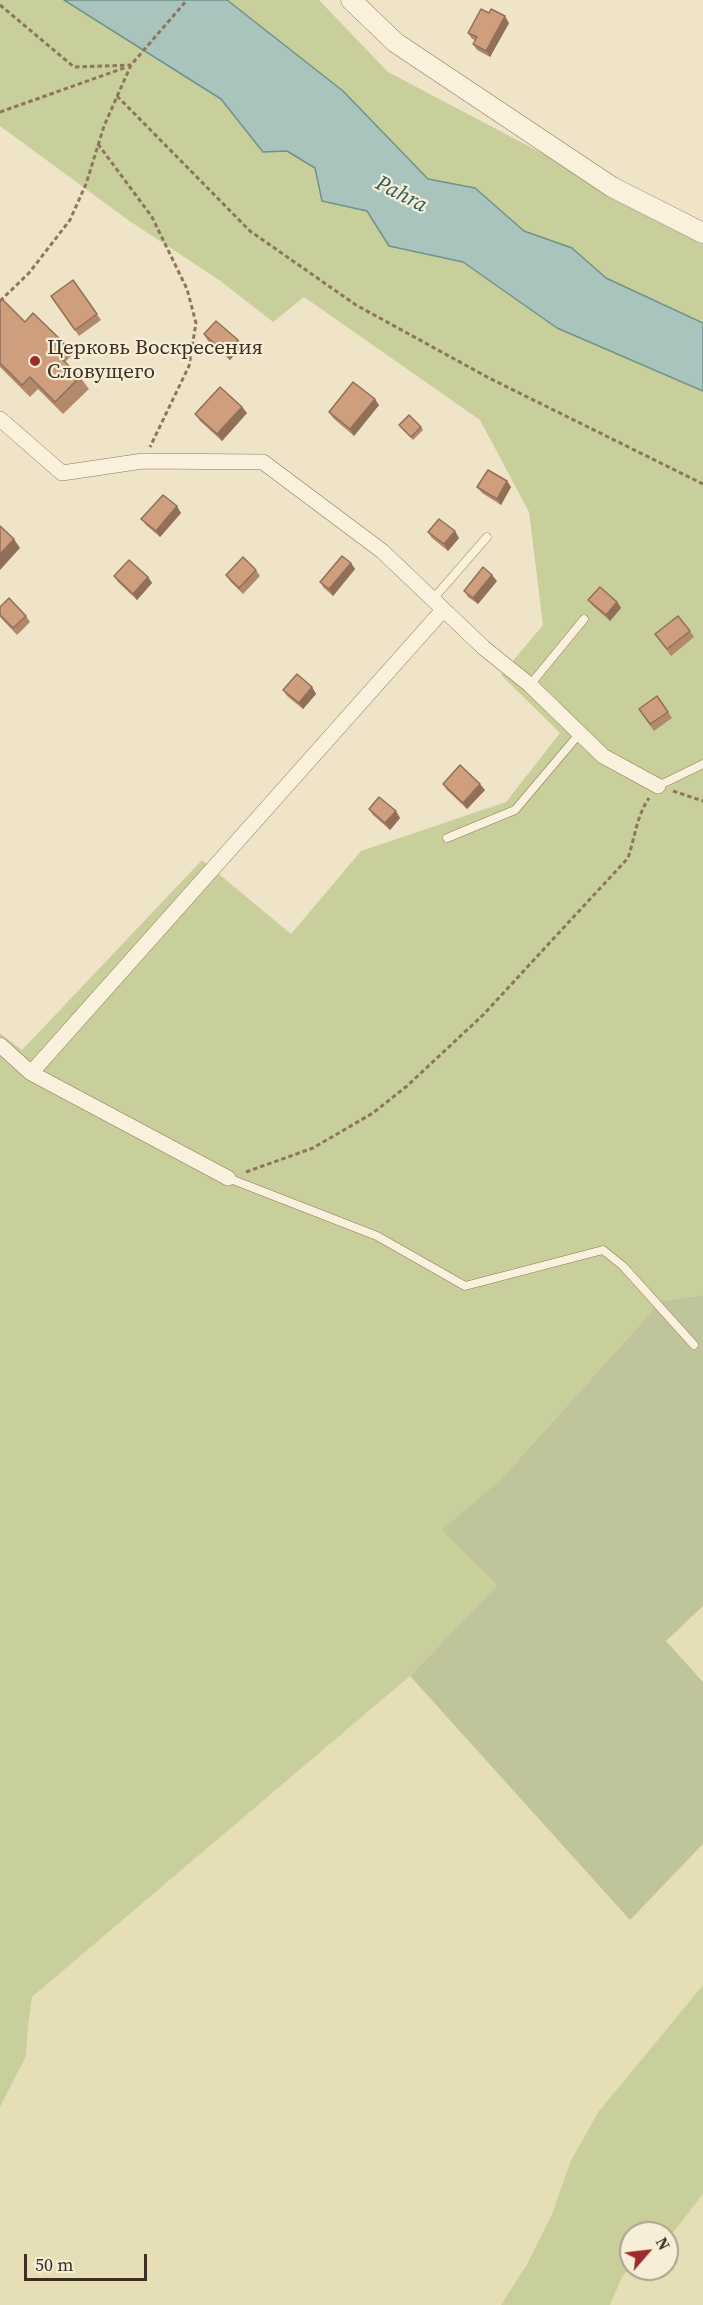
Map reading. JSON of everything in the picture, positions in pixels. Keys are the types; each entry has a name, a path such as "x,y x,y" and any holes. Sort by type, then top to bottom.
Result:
{"street":[{"path":"351,0 396,43 612,187 703,233"},
{"path":"0,419 62,473 143,460 263,462 382,551 484,648 530,685 603,756 658,786"},
{"path":"31,1073 438,605"},
{"path":"0,1045 31,1073 228,1178"}],"lane":[{"path":"438,605 487,537"},
{"path":"530,685 584,619"},
{"path":"447,838 515,810 580,733"},
{"path":"658,786 703,764"},
{"path":"228,1178 377,1236 465,1286 603,1250 623,1266 694,1345"}],"path":[{"path":"0,301 29,273 70,220 86,184 98,144 117,96 131,66 187,0"},
{"path":"0,5 74,67 131,66"},
{"path":"0,112 131,66"},
{"path":"117,96 250,231 356,304 489,378 703,484"},
{"path":"98,144 152,217 187,290 196,323 189,366 143,460"},
{"path":"228,1178 313,1148 373,1113 407,1086 483,1015 628,858 636,835 640,811 658,786 703,801"}],"shaded area":[{"path":"703,1606 703,1682 665,1641"},
{"path":"410,1676 630,1919 703,1844 703,1985 599,2111 571,2160 552,2214 513,2289 501,2305 0,2305 0,2107 26,2056 32,1997"},
{"path":"703,2194 703,2305 610,2305 620,2281 679,2281 679,2225"}],"green space":[{"path":"0,0 64,0 221,99 263,152 287,151 315,168 323,201 367,211 389,246 463,262 557,328 703,391 703,1295 661,1301 501,1479 443,1530 497,1585 410,1676 32,1997 26,2056 0,2107 0,1033 22,1050 202,860 291,934 361,851 506,802 560,733 501,675 543,625 529,512 480,420 304,297 273,322 219,280 128,220 0,126"},
{"path":"227,0 319,0 388,72 703,238 703,323 606,278 571,248 524,231 475,188 428,179 343,91"},
{"path":"703,1295 703,1606 666,1641 703,1682 703,1844 630,1920 410,1676 497,1585 442,1530 501,1479 661,1301"},
{"path":"703,1985 703,2194 679,2225 679,2221 619,2221 620,2281 610,2305 501,2305 527,2264 552,2214 571,2160 599,2111"}],"water":[{"name":"Pahra","path":"64,0 227,0 343,91 428,179 475,188 524,231 572,248 606,278 703,323 703,391 557,328 463,262 389,246 367,211 322,201 315,168 287,151 263,152 221,99"}],"building":[{"path":"481,9 489,13 491,9 505,16 486,51 473,44 477,37 468,33"},
{"path":"73,280 97,314 75,330 51,296"},
{"name":"Церковь Воскресения Словущего","path":"2,299 25,322 33,313 64,343 55,352 80,377 55,402 30,377 22,385 0,363 0,302"},
{"path":"216,321 238,340 226,354 204,334"},
{"path":"353,382 375,399 350,429 329,412"},
{"path":"220,387 242,407 217,434 195,414"},
{"path":"409,415 421,427 411,437 399,425"},
{"path":"488,470 507,481 497,499 477,487"},
{"path":"163,495 177,506 156,531 141,519"},
{"path":"439,519 455,531 444,544 428,532"},
{"path":"0,526 14,539 0,554"},
{"path":"342,556 351,563 329,589 320,582"},
{"path":"243,557 256,570 239,588 226,575"},
{"path":"129,560 148,577 133,594 114,576"},
{"path":"483,567 492,575 473,598 464,591"},
{"path":"600,587 617,602 606,615 588,600"},
{"path":"9,598 26,616 13,628 0,615 0,607"},
{"path":"678,616 690,631 667,649 655,634"},
{"path":"297,674 312,687 299,703 283,690"},
{"path":"657,696 668,712 650,724 639,709"},
{"path":"460,765 480,784 463,803 443,784"},
{"path":"379,797 396,811 385,823 369,809"}],"place":[{"name":"Церковь Воскресения Словущего","path":"35,361"}]}
